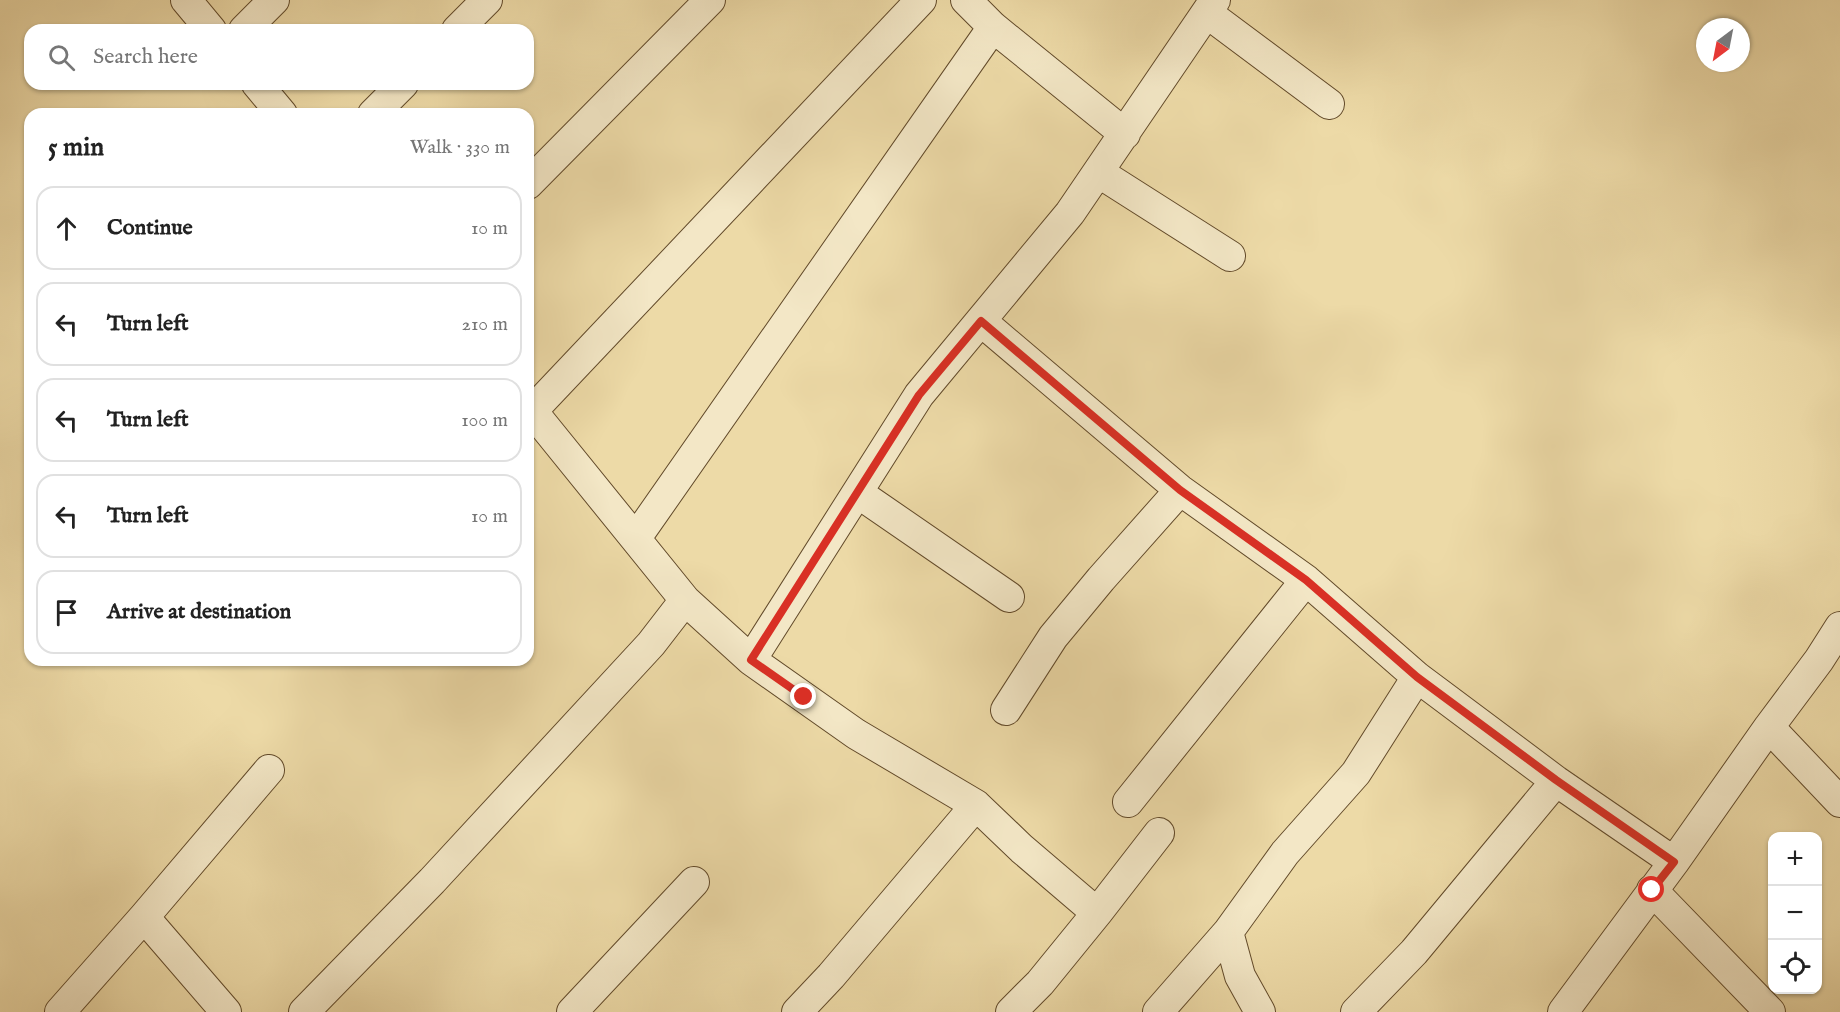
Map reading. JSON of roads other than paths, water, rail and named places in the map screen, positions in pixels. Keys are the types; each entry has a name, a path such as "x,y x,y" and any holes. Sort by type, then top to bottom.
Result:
{"street":[{"path":"186,0 207,24"},
{"path":"250,24 274,0"},
{"path":"463,24 487,0"},
{"path":"534,178 710,0"},
{"path":"534,405 921,0"},
{"path":"966,0 993,27 1125,134"},
{"path":"751,660 919,395 1070,213 1211,7 1329,104"},
{"path":"636,538 993,27"},
{"path":"262,90 277,108"},
{"path":"379,108 397,90"},
{"path":"1098,172 1230,256"},
{"path":"981,321 1180,490 1306,580 1417,677 1556,780 1674,862"},
{"path":"534,414 685,600 751,660 856,734 976,805 1022,849 1097,913"},
{"path":"1006,710 1053,637 1180,490"},
{"path":"858,494 1009,597"},
{"path":"1128,802 1306,580"},
{"path":"304,1012 432,881 651,644 685,600"},
{"path":"1563,1012 1674,862 1819,660 1840,627"},
{"path":"1158,1012 1228,932 1285,853 1356,773 1417,677"},
{"path":"1769,727 1840,802"},
{"path":"60,1012 269,770"},
{"path":"1356,1012 1414,952 1556,780"},
{"path":"797,1012 839,968 976,805"},
{"path":"1011,1012 1040,983 1159,833"},
{"path":"572,1012 694,882"},
{"path":"1652,890 1770,1012"},
{"path":"144,917 226,1012"},
{"path":"1228,932 1240,976 1260,1012"}]}
